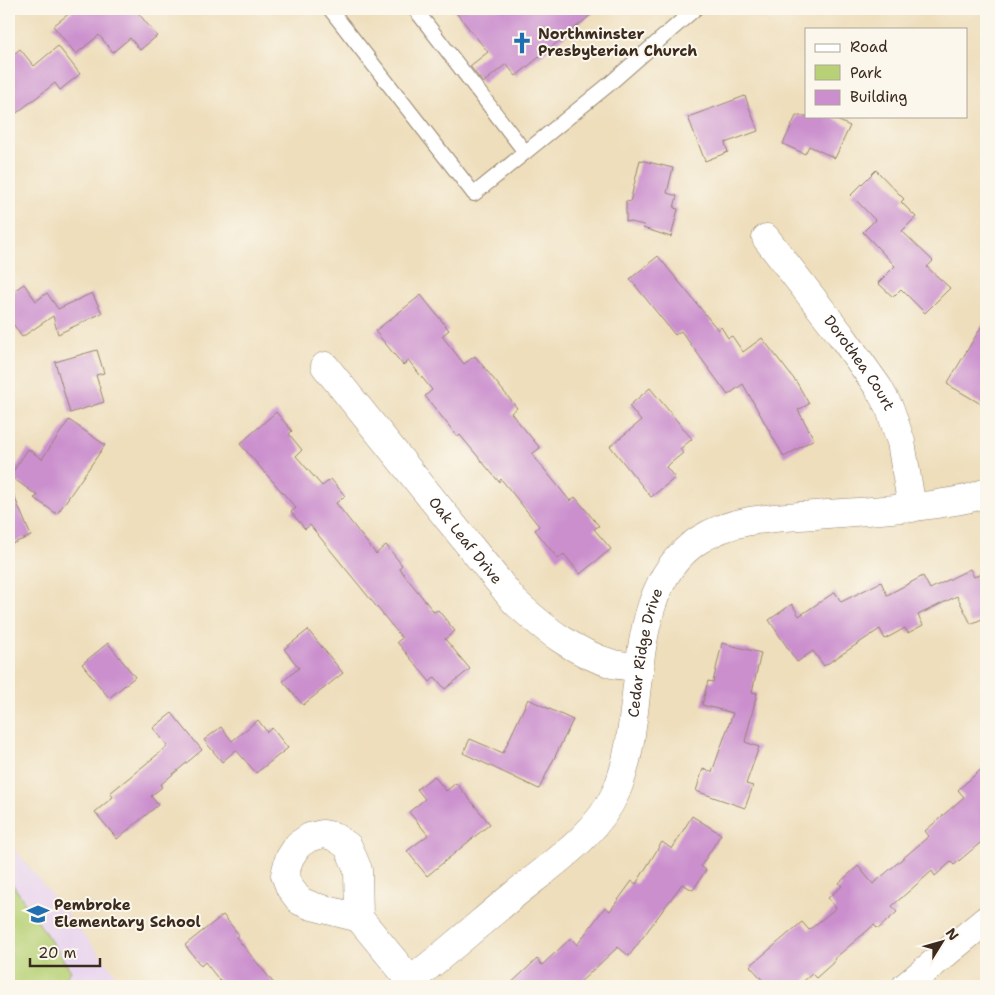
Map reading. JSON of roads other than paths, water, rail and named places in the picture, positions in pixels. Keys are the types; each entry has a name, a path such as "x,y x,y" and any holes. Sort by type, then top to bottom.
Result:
{"street":[{"name":"Dorothea Court","path":"766,238 841,335 878,387 890,409 897,425 901,442 912,508"},
{"name":"Oak Leaf Drive","path":"325,366 515,602 546,630 567,644 614,664 640,667"},
{"name":"Cedar Ridge Drive","path":"412,983 571,848 599,820 616,792 626,762 645,629 656,593 672,564 698,540 734,524 762,519 912,508 976,497 986,492"},
{"path":"359,918 412,983"},
{"path":"906,986 986,920"}],"lane":[{"path":"330,9 474,194 607,86 695,9"},
{"path":"415,9 525,152"}],"place":[{"name":"Northminster Presbyterian Church","path":"522,43"},
{"name":"Pembroke Elementary School","path":"38,914"}]}
